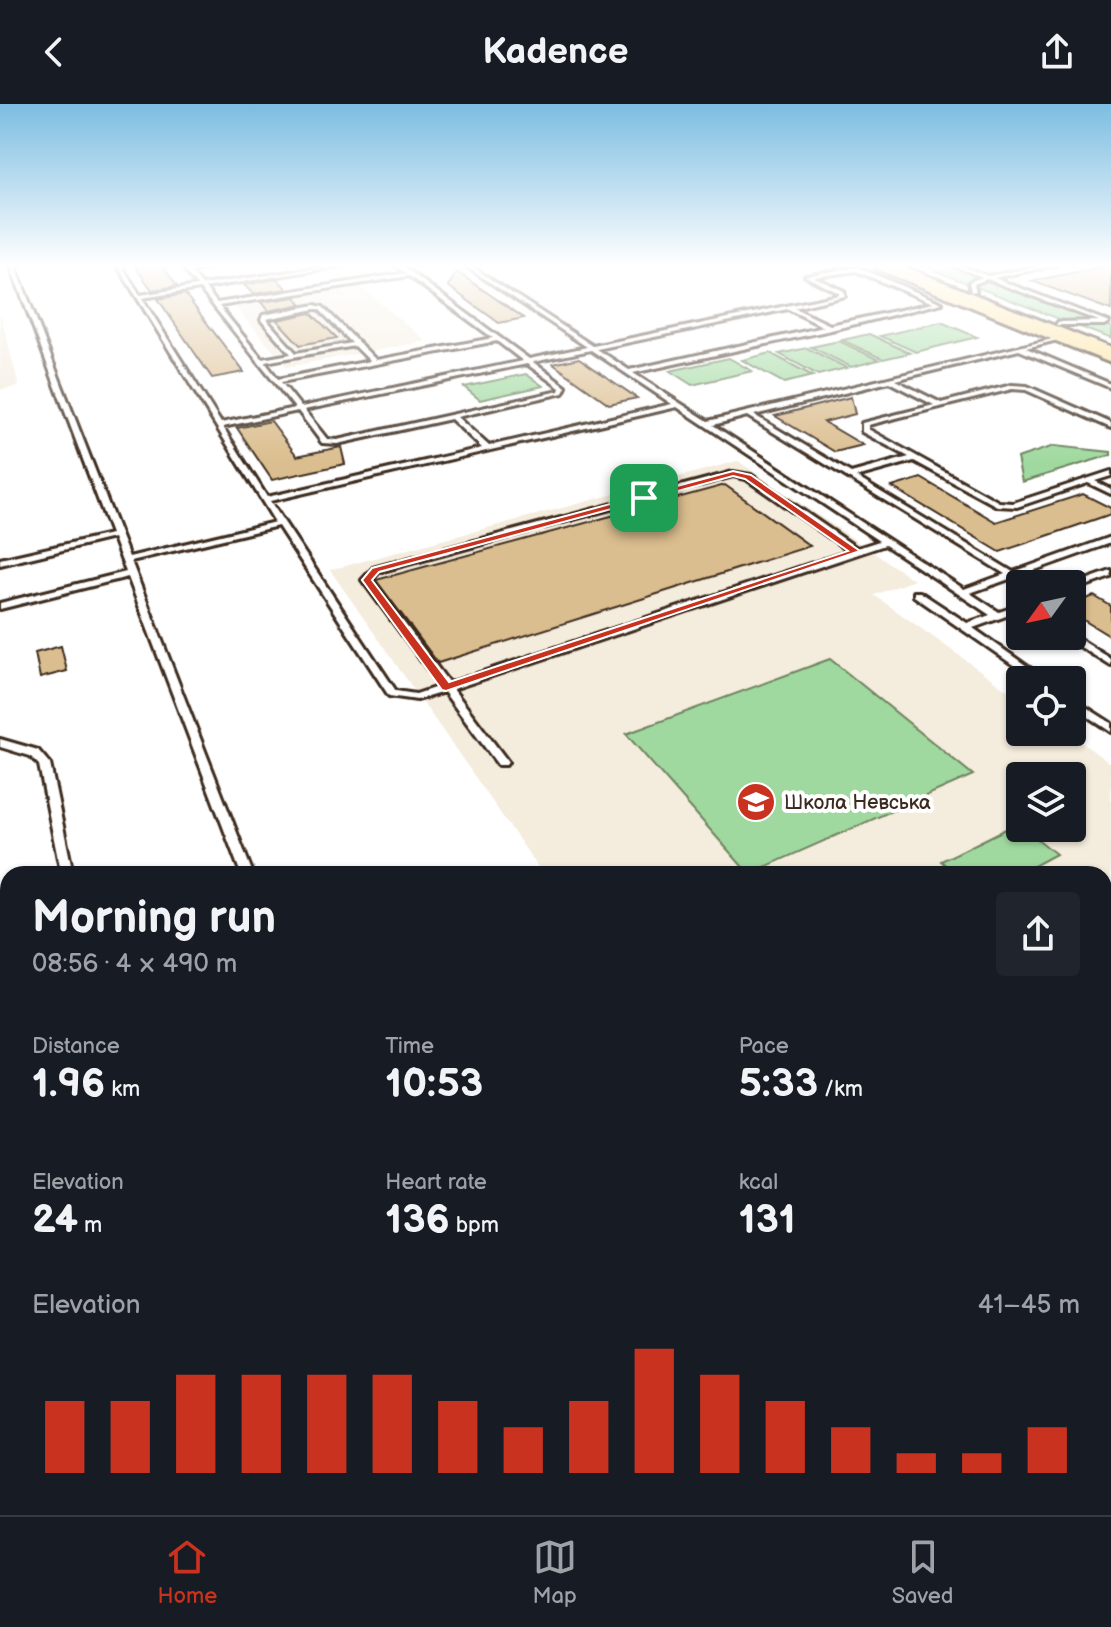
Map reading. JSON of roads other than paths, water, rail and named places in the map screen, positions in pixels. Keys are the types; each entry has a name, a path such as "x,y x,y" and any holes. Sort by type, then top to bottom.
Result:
{"highway":[{"path":"1062,331 1111,356"},
{"path":"1063,331 1111,345"}],"lane":[{"path":"38,331 244,866"},
{"path":"159,331 265,500 393,694 417,697 885,542"},
{"path":"237,331 325,441 337,442 561,392 564,388 487,331"},
{"path":"274,331 295,355"},
{"path":"343,331 375,363"},
{"path":"565,331 998,616"},
{"path":"218,426 594,350 671,331"},
{"path":"627,372 818,331"},
{"path":"706,424 1020,348 1058,331"},
{"path":"277,381 498,339"},
{"path":"261,361 357,344"},
{"path":"1020,348 1111,386"},
{"path":"890,380 940,405"},
{"path":"1111,426 1027,388 1012,387 864,424 865,430 997,504 1014,505 1111,473"},
{"path":"265,500 677,405"},
{"path":"748,414 1006,571"},
{"path":"452,416 488,449"},
{"path":"850,476 915,458"},
{"path":"502,762 367,580 376,570 733,474 748,477 855,551"},
{"path":"1089,481 1111,492"},
{"path":"126,560 280,523"},
{"path":"0,562 117,535"},
{"path":"1026,570 1111,540"},
{"path":"0,606 132,573"},
{"path":"962,593 1006,577"},
{"path":"1086,584 1109,577"},
{"path":"917,594 1022,666"},
{"path":"966,627 1006,613"},
{"path":"1086,647 1111,663"},
{"path":"1086,711 1111,728"},
{"path":"0,743 34,753 44,764 65,866"}],"place":[{"name":"Школа Невська","path":"756,802"}]}
